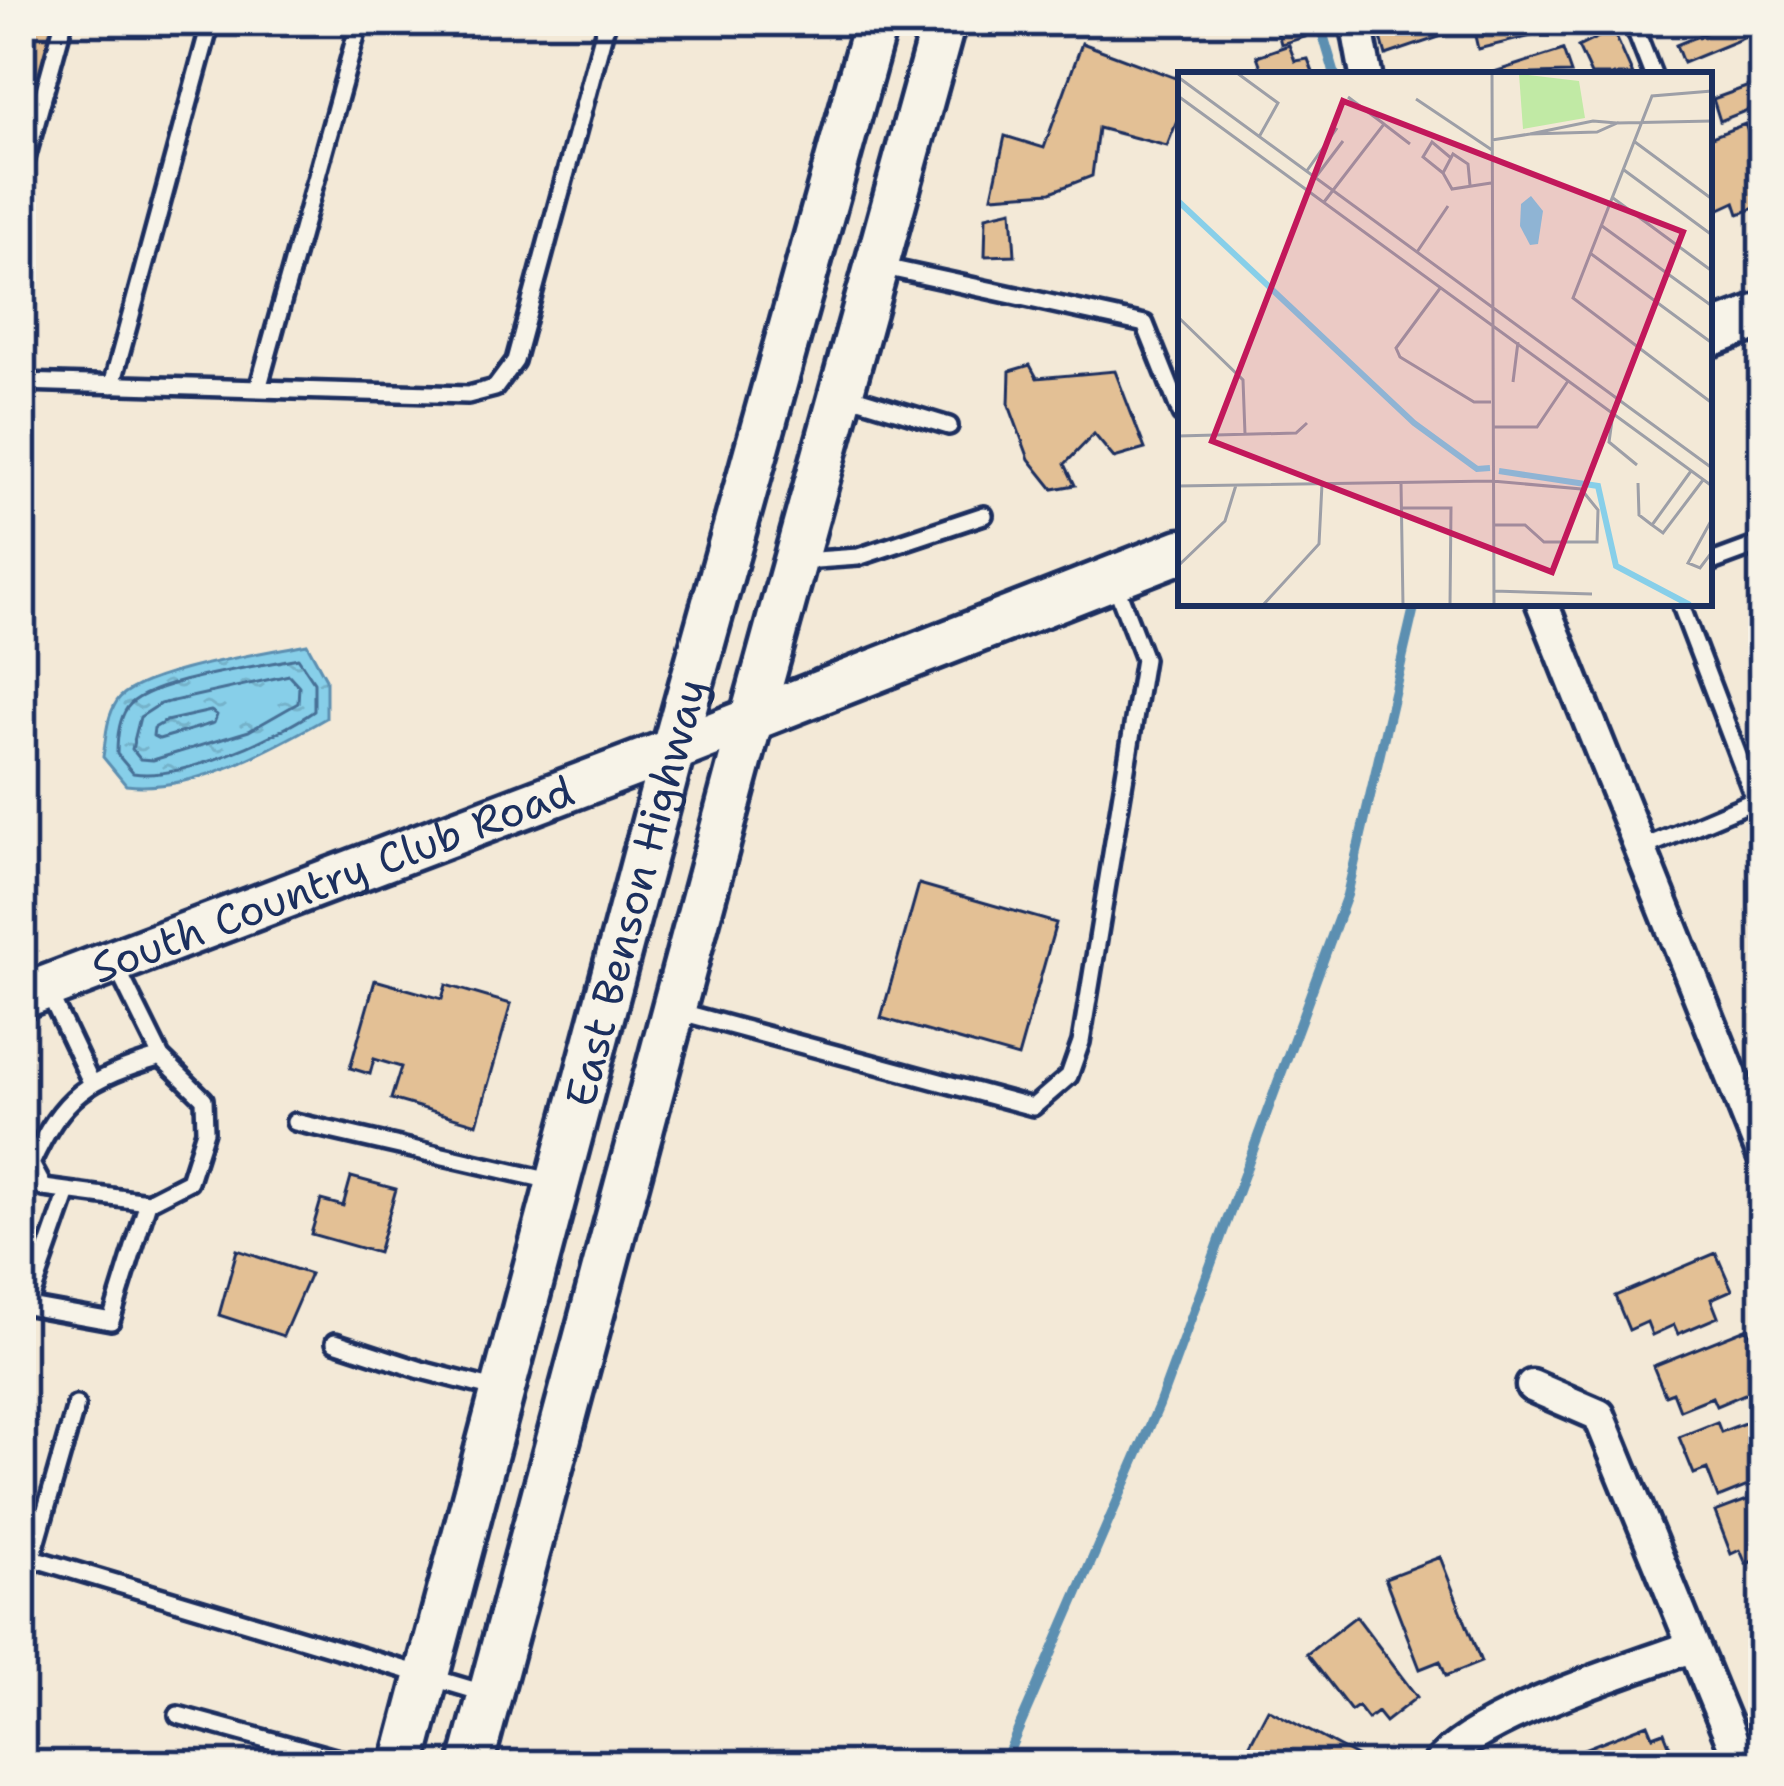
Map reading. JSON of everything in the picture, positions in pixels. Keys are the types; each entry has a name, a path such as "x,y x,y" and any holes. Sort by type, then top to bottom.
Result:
{"main road":[{"name":"East Benson Highway","path":"403,1765 673,751 876,21"},
{"name":"East Benson Highway","path":"472,1765 944,21"},
{"path":"1712,334 1763,315"},
{"name":"South Country Club Road","path":"34,992 673,751 1178,552"}],"street":[{"path":"1356,21 1365,72"},
{"path":"1543,606 1763,1155"},
{"path":"1532,1387 1599,1415 1742,1765"},
{"path":"1438,1765 1449,1752 1499,1721 1693,1646"}],"lane":[{"path":"21,177 64,21"},
{"path":"112,385 211,21"},
{"path":"258,389 360,21"},
{"path":"21,382 468,395 495,388 515,362 607,21"},
{"path":"1632,21 1651,72"},
{"path":"876,266 1144,324 1178,408"},
{"path":"841,393 950,426"},
{"path":"794,562 858,557 984,515"},
{"path":"1712,562 1763,543"},
{"path":"674,1011 1033,1107 1069,1076 1081,1042 1144,659 1114,580"},
{"path":"1640,850 1759,799 1681,606"},
{"path":"113,962 161,1058 203,1099 205,1131 190,1181 148,1202 44,1188 31,1164 50,1121 92,1084 120,1069 161,1058"},
{"path":"34,992 92,1084"},
{"path":"295,1122 559,1183"},
{"path":"68,1192 28,1306 110,1322 148,1202"},
{"path":"335,1342 502,1391"},
{"path":"21,1594 76,1405"},
{"path":"32,1558 490,1695"},
{"path":"178,1715 361,1765"}],"water":[{"path":"307,644 326,679 326,718 230,767 177,782 126,785 103,757 111,714 129,691 175,672"}],"building":[{"path":"21,21 63,21 21,168"},
{"path":"1275,21 1301,21 1305,37 1281,44"},
{"path":"1449,21 1451,33 1386,55 1380,34"},
{"path":"1496,21 1572,21 1573,26 1478,49 1473,27"},
{"path":"1734,21 1763,21 1763,30 1683,63 1676,45"},
{"path":"1613,30 1632,72 1590,72 1578,47"},
{"path":"1082,43 1178,79 1178,118 1167,146 1098,128 1092,176 1051,192 992,196 1005,136 1044,148"},
{"path":"1289,45 1295,61 1308,59 1313,72 1263,72 1257,56"},
{"path":"1563,50 1571,72 1494,72"},
{"path":"1763,81 1763,104 1720,121 1713,99"},
{"path":"1745,124 1763,172 1757,181 1763,205 1739,214 1735,202 1712,213 1712,137"},
{"path":"1012,210 1015,255 985,256 986,216"},
{"path":"1030,365 1037,378 1115,371 1145,449 1114,458 1094,434 1065,464 1075,485 1053,489 1029,459 1009,405 1010,371"},
{"path":"919,884 1056,923 1018,1057 881,1018"},
{"path":"375,980 442,999 446,985 511,1004 477,1124 391,1099 401,1067 374,1059 370,1074 350,1068"},
{"path":"351,1177 396,1189 378,1253 311,1234 321,1200 343,1206"},
{"path":"237,1250 310,1274 283,1336 219,1315"},
{"path":"1716,1253 1732,1290 1711,1299 1718,1317 1678,1334 1674,1325 1652,1335 1647,1322 1629,1330 1615,1296"},
{"path":"1748,1328 1762,1365 1749,1370 1757,1389 1716,1406 1712,1397 1680,1410 1673,1392 1665,1395 1653,1366"},
{"path":"1763,1416 1763,1480 1718,1498 1707,1469 1694,1474 1679,1437 1717,1422 1721,1432"},
{"path":"1763,1494 1763,1557 1746,1564 1740,1550 1731,1554 1715,1512"},
{"path":"1440,1557 1481,1662 1446,1676 1440,1661 1420,1669 1385,1578"},
{"path":"1763,1614 1763,1643 1753,1618"},
{"path":"1356,1616 1417,1697 1385,1722 1377,1712 1368,1719 1358,1706 1351,1711 1307,1654"},
{"path":"1268,1709 1364,1760 1362,1765 1253,1765 1242,1759"},
{"path":"1648,1724 1653,1736 1664,1732 1677,1765 1578,1765 1573,1753"}],"waterway":[{"path":"1319,21 1334,72"},
{"path":"1003,1765 1159,1405 1347,895 1414,606"}]}
